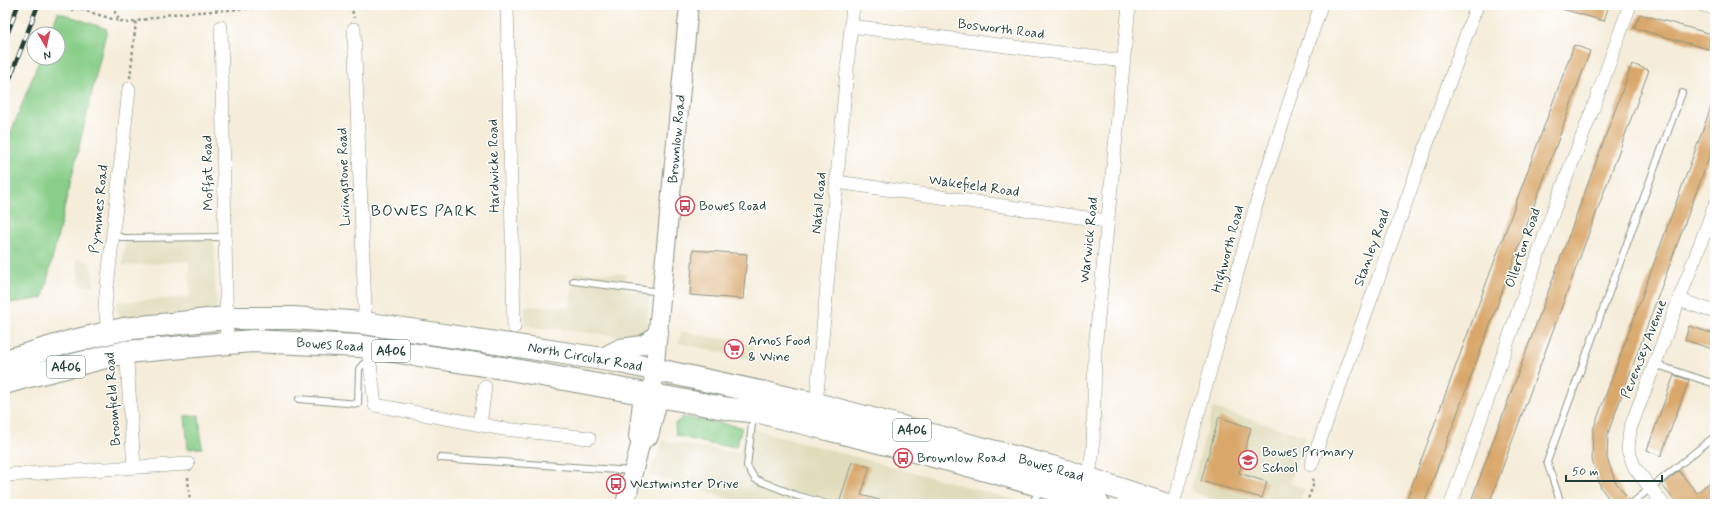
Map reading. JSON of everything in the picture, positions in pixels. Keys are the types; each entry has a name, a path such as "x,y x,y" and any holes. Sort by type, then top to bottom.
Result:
{"highway":[{"name":"Bowes Road","path":"5,361 116,330 226,318 293,318 514,336"},
{"name":"North Circular Road","path":"514,336 601,358 656,369"},
{"name":"Bowes Road","path":"5,383 126,352 252,341 368,355 509,369 730,409 760,412 944,458 1036,495 1092,502"},
{"name":"Bowes Road","path":"656,369 816,404 1063,470 1164,504"}],"main road":[{"name":"Brownlow Road","path":"625,504 642,441 649,436 657,404 652,394 656,369 689,5"},
{"path":"601,358 620,348 642,346 659,331"},
{"name":"A406","path":"656,369 661,383 666,387 730,400 760,412"}],"street":[{"name":"Hardwicke Road","path":"507,5 514,336"},
{"name":"Natal Road","path":"816,404 853,5"},
{"name":"Warwick Road","path":"1092,502 1089,479 1092,448 1095,349 1129,5"},
{"name":"Highworth Road","path":"1173,504 1256,206 1321,5"},
{"name":"Stanley Road","path":"1311,466 1477,5"},
{"name":"Ollerton Road","path":"1451,504 1550,219 1592,111 1630,5"},
{"path":"1703,5 1715,8"},
{"name":"Bosworth Road","path":"851,26 1123,61"},
{"name":"Moffat Road","path":"221,27 227,343"},
{"name":"Livingstone Road","path":"354,29 364,323"},
{"name":"Pymmes Road","path":"116,330 105,305 129,88"},
{"name":"Wakefield Road","path":"837,182 1107,221"},
{"name":"Pevensey Avenue","path":"1658,502 1635,468 1628,450 1630,429 1679,300 1710,235 1715,206"},
{"path":"1679,300 1715,312"},
{"name":"Broomfield Road","path":"116,330 126,352 134,467"},
{"path":"368,355 375,405 480,425 589,438"},
{"path":"480,425 485,387"},
{"path":"8,475 188,464"}],"lane":[{"path":"1561,504 1546,462 1682,93"},
{"path":"112,234 124,238 225,237"},
{"path":"573,281 663,292"},
{"path":"299,399 358,404 359,369 368,355"},
{"path":"1654,364 1715,384"},
{"path":"760,412 752,424 747,466 755,479 796,495 824,503"},
{"path":"1631,504 1715,436"},
{"path":"440,458 633,472"}],"path":[{"path":"5,12 8,5"},
{"path":"54,5 72,10 73,7 128,23 171,14 296,5"},
{"path":"117,5 116,13 120,21"},
{"path":"129,88 136,21"},
{"path":"188,464 190,504"},
{"path":"1306,504 1313,486 1311,466"}],"shaded area":[{"path":"214,238 217,311 122,318 117,311 117,302 190,297 189,261 122,266 125,240"},
{"path":"76,259 90,261 94,285 80,286"},
{"path":"574,272 627,274 624,290 650,294 647,339 524,326 525,306 570,307"},
{"path":"682,331 754,345 751,359 678,343"},
{"name":"Bowes Primary School","path":"1213,408 1306,436 1289,483 1305,489 1299,504 1224,504 1190,491"},
{"path":"748,428 1031,504 749,504 649,475 663,441 739,453"}],"green space":[{"path":"58,12 107,29 43,298 5,304 5,148 37,66 66,66 66,26 53,26"},
{"path":"199,415 202,448 188,449 185,416"},
{"path":"683,417 742,427 736,447 709,444 676,435 675,424"}],"building":[{"path":"1559,5 1609,5 1604,21 1559,8"},
{"path":"1640,14 1715,35 1715,51 1634,28"},
{"path":"1574,45 1590,51 1560,135 1424,504 1405,504"},
{"path":"1632,64 1649,70 1489,504 1470,504"},
{"path":"1714,99 1715,141 1608,433 1607,458 1615,481 1629,500 1627,504 1613,504 1601,488 1592,460 1593,430"},
{"path":"693,250 747,254 743,299 690,295"},
{"path":"1689,326 1715,334 1715,350 1685,340"},
{"path":"1674,375 1689,380 1661,456 1647,450"},
{"path":"1219,417 1251,428 1239,473 1267,482 1262,498 1201,481"},
{"path":"852,462 870,467 861,495 883,501 883,504 839,504"},
{"path":"1679,471 1697,493 1715,478 1715,496 1706,504 1677,504 1662,485"}],"railway":[{"path":"5,40 18,5"},
{"path":"5,91 38,5"}],"place":[{"name":"Bowes Road","path":"685,206"},
{"name":"Arnos Food & Wine","path":"734,349"},
{"name":"Brownlow Road","path":"903,458"},
{"name":"Bowes Primary School","path":"1248,460"},
{"name":"Westminster Drive","path":"616,484"}],"district":[{"name":"BOWES PARK","path":"424,211"}]}
